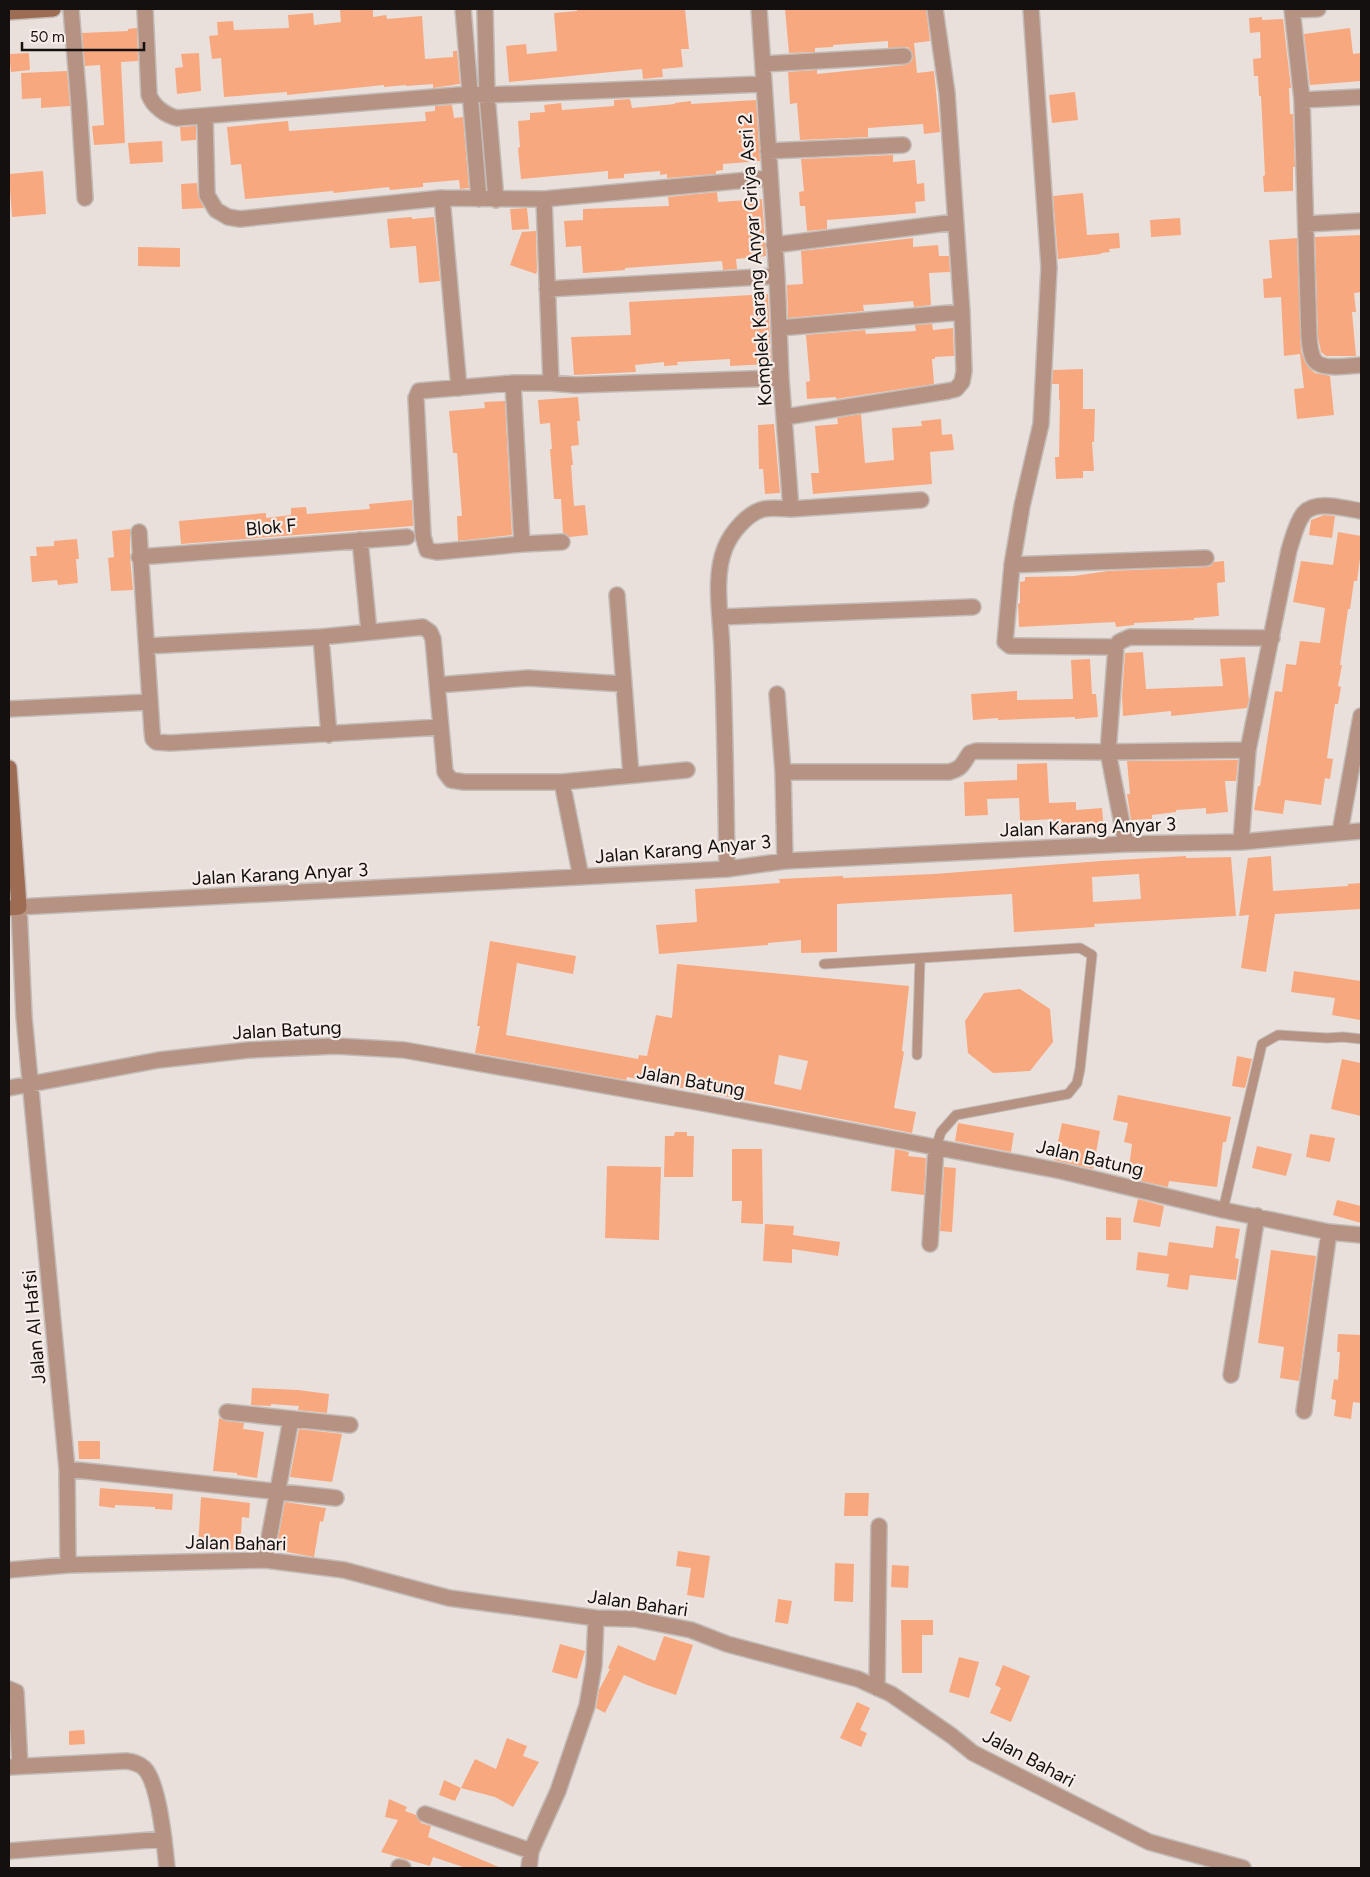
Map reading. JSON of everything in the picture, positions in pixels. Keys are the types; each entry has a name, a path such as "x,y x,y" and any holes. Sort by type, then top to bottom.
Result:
{"street":[{"path":"9,12 53,9"},
{"path":"71,9 85,198"},
{"path":"145,9 148,86 152,102 168,116 177,118 471,94 487,95 763,84"},
{"path":"463,9 479,199"},
{"path":"485,9 487,95 496,200"},
{"name":"Komplek Karang Anyar Griya Asri 2","path":"759,9 781,378 791,509"},
{"path":"785,417 948,391 956,389 964,378 962,312 947,94 935,9"},
{"path":"1030,9 1050,267 1041,424 1022,506 1012,565 1005,642 1010,646 1116,647"},
{"path":"1318,9 1292,9 1302,100 1309,338 1312,354 1316,362 1324,366 1361,365"},
{"path":"763,64 904,56"},
{"path":"1302,100 1361,97"},
{"path":"205,116 207,195 216,210 240,219 442,198 544,199 770,178"},
{"path":"768,151 903,145"},
{"path":"442,198 459,388"},
{"path":"544,199 551,383"},
{"path":"1306,224 1361,221"},
{"path":"774,245 955,222"},
{"path":"547,289 776,276"},
{"path":"779,328 962,312"},
{"path":"562,542 438,552 427,550 423,536 416,398 419,391 513,384 781,378"},
{"path":"513,384 522,544"},
{"path":"727,869 721,617 718,574 725,548 735,530 757,512 763,510 921,500"},
{"path":"1241,842 1248,750 1289,550 1298,525 1305,512 1320,506 1361,512"},
{"path":"138,532 152,738 160,742 441,727"},
{"name":"Blok F","path":"139,557 407,537"},
{"path":"360,540 369,632"},
{"path":"1012,565 1206,558"},
{"path":"617,595 632,775"},
{"path":"721,617 973,607"},
{"path":"147,646 321,637 416,627 428,630 432,639 445,772 450,780 464,782 562,782 686,770"},
{"path":"321,637 329,734"},
{"path":"1126,844 1108,752 1116,647 1119,642 1130,637 1272,638"},
{"path":"437,685 528,678 624,684"},
{"path":"777,694 783,772 785,861"},
{"path":"9,709 150,702"},
{"path":"1340,832 1361,716"},
{"path":"783,772 949,772 960,768 970,753 976,751 1248,750"},
{"path":"9,768 14,907"},
{"path":"562,782 580,877"},
{"name":"Jalan Karang Anyar 3","path":"14,907 727,869 785,861 1126,844 1241,842 1361,831"},
{"name":"Jalan Al Hafsi","path":"14,907 67,1469 68,1565"},
{"name":"Jalan Batung","path":"9,1088 159,1060 249,1050 336,1046 404,1050 704,1103 1061,1171 1223,1210 1329,1232 1361,1235"},
{"path":"930,1244 936,1147"},
{"path":"1231,1375 1257,1216"},
{"path":"1304,1411 1329,1232"},
{"path":"227,1412 350,1425"},
{"path":"265,1560 291,1419"},
{"path":"67,1469 336,1498"},
{"path":"877,1688 879,1526"},
{"name":"Jalan Bahari","path":"9,1570 68,1565 265,1560 344,1570 449,1598 596,1618 635,1619 691,1630 727,1644 858,1679 891,1694 952,1736 973,1753 1149,1842 1243,1868"},
{"path":"529,1868 532,1851 558,1791 587,1706 594,1666 596,1618"},
{"path":"9,1689 16,1692 14,1767 126,1761 136,1762 143,1767 153,1784 168,1868"},
{"path":"425,1814 532,1851"},
{"path":"9,1851 164,1839"}],"lane":[{"path":"824,964 1080,948 1092,955 1077,1083 1068,1094 956,1115 941,1132 936,1147"},
{"path":"917,1055 920,958"},
{"path":"1223,1210 1262,1044 1278,1035 1361,1039"}],"building":[{"path":"373,9 373,17 386,15 387,19 422,16 425,59 453,57 453,51 457,51 460,84 433,88 433,84 384,87 384,85 287,95 287,92 224,97 221,58 212,59 209,36 218,35 217,22 233,21 234,30 289,28 288,15 313,13 314,25 341,22 340,10"},
{"path":"577,9 685,9 689,49 681,49 683,67 662,69 663,77 643,79 642,69 509,82 506,46 526,44 527,54 557,51 554,13 577,11"},
{"path":"785,9 926,9 930,41 914,43 917,73 934,71 940,132 924,134 923,124 868,128 868,137 800,140 797,103 790,104 788,72 817,70 817,74 905,65 912,61 913,55 908,47 888,48 888,41 833,45 833,47 815,48 815,52 789,53"},
{"path":"1262,17 1262,20 1283,19 1291,88 1289,88 1290,114 1293,114 1295,167 1293,167 1293,191 1264,192 1263,176 1265,175 1261,96 1259,96 1258,76 1254,76 1253,59 1261,58 1260,32 1250,33 1249,18"},
{"path":"137,28 138,61 121,62 125,143 94,145 92,126 104,125 100,65 85,66 82,33 128,31 128,29"},
{"path":"1350,28 1353,54 1361,53 1361,81 1310,85 1304,34"},
{"path":"29,53 30,70 11,72 9,54"},
{"path":"199,53 201,91 177,94 175,68 183,67 181,54"},
{"path":"67,71 70,106 41,108 41,98 22,99 21,73"},
{"path":"1075,92 1078,120 1052,123 1049,95"},
{"path":"630,99 632,108 691,101 691,104 756,100 760,161 723,164 723,170 716,171 716,174 667,178 667,174 660,175 660,171 624,174 624,178 608,179 608,171 521,179 518,121 530,120 530,113 545,112 544,105 561,103 562,110 614,106 614,100"},
{"path":"452,105 454,118 463,117 469,188 460,189 459,180 423,183 423,187 390,190 389,187 245,199 241,164 231,165 227,127 288,121 289,131 426,121 425,112 435,111 435,106"},
{"path":"196,126 196,140 181,141 180,127"},
{"path":"162,141 163,162 130,164 128,143"},
{"path":"893,155 893,162 915,160 917,184 924,183 925,201 915,202 916,213 827,220 827,229 807,231 805,206 800,206 799,192 804,191 801,159"},
{"path":"43,171 46,214 12,217 9,174"},
{"path":"197,183 198,196 204,208 182,209 181,184"},
{"path":"717,192 718,202 762,199 766,256 736,259 737,269 723,270 722,261 583,273 581,246 566,247 564,221 583,220 583,209 669,206 668,197"},
{"path":"1083,193 1087,235 1119,233 1120,248 1109,249 1110,252 1101,254 1058,259 1053,196"},
{"path":"527,208 529,229 512,230 510,209"},
{"path":"412,217 412,219 434,217 440,281 419,283 416,246 390,248 387,219"},
{"path":"1180,218 1181,235 1151,237 1150,220"},
{"path":"536,231 536,274 510,265 522,232"},
{"path":"1361,235 1361,292 1354,293 1356,312 1352,312 1356,356 1326,356 1321,352 1318,337 1315,237"},
{"path":"913,238 913,247 938,245 939,256 949,256 950,272 929,273 931,305 914,307 913,301 863,305 864,311 788,318 787,285 803,284 801,251"},
{"path":"1297,238 1301,352 1309,368 1315,373 1330,376 1334,415 1297,419 1294,389 1304,388 1300,354 1284,356 1281,297 1264,298 1263,279 1272,278 1269,240"},
{"path":"138,247 180,248 180,267 138,266"},
{"path":"768,294 771,364 730,366 730,359 677,362 678,365 664,366 664,362 635,365 636,372 574,375 571,337 631,335 629,302"},
{"path":"932,324 933,330 953,328 954,356 935,357 935,359 932,359 934,384 836,399 836,397 807,399 806,382 810,381 806,335 865,330 866,334 916,331 915,325"},
{"path":"1083,369 1083,409 1095,409 1094,442 1092,442 1094,471 1083,471 1083,478 1056,479 1055,457 1059,457 1060,400 1059,384 1052,384 1053,370"},
{"path":"578,397 579,445 571,446 573,465 571,465 574,506 585,505 588,535 570,537 563,533 561,499 554,499 550,423 540,424 538,400"},
{"path":"505,401 512,535 458,541 457,516 462,516 457,453 453,453 449,411 485,408 484,402"},
{"path":"861,414 865,463 894,460 892,428 922,426 921,421 941,419 942,435 952,434 954,450 930,452 932,484 813,494 811,473 819,473 815,426 838,424 837,418"},
{"path":"774,424 780,493 765,494 763,469 759,469 758,425"},
{"path":"412,500 413,526 181,544 179,521 266,513 266,518 291,515 291,508 306,507 307,514 370,509 369,504"},
{"path":"1324,515 1335,516 1332,538 1309,535 1311,520"},
{"path":"130,529 133,590 111,591 108,558 114,557 112,531"},
{"path":"1338,532 1361,536 1361,551 1357,581 1354,581 1350,609 1348,609 1338,686 1341,687 1338,704 1335,704 1327,758 1333,759 1330,779 1325,778 1321,805 1285,800 1283,814 1254,810 1258,786 1260,786 1275,691 1282,692 1286,664 1296,665 1300,641 1320,643 1325,608 1293,602 1301,561 1333,565"},
{"path":"77,539 79,559 76,559 78,583 58,585 57,580 32,582 30,556 37,556 36,547 54,546 54,541"},
{"path":"1224,561 1225,582 1217,583 1219,616 1194,618 1194,620 1134,623 1134,625 1116,627 1115,622 1019,627 1018,604 1020,603 1020,582 1025,581 1025,577 1074,576 1108,571 1206,567 1211,566 1214,562"},
{"path":"1143,652 1146,689 1223,686 1220,659 1245,657 1249,700 1247,708 1171,716 1171,711 1123,716 1122,697 1125,653"},
{"path":"1090,659 1092,694 1096,694 1098,717 973,720 971,694 1017,691 1017,700 1073,699 1071,660"},
{"path":"1238,760 1236,781 1225,781 1228,812 1206,814 1206,808 1176,810 1176,812 1152,815 1152,819 1131,820 1127,794 1130,794 1127,761"},
{"path":"1047,763 1049,803 1076,802 1076,810 1102,808 1104,831 1080,833 1080,829 1054,831 1053,819 1020,821 1019,798 987,799 988,815 965,816 964,782 1017,780 1017,764"},
{"path":"1186,856 1186,858 1231,857 1236,916 1094,924 1095,927 1014,932 1012,894 837,904 837,952 801,953 801,940 768,943 768,945 659,954 656,925 697,922 695,889 780,883 779,879 934,874","holes":["1139,874 1141,899 1093,902 1092,877"]},
{"path":"1271,856 1273,891 1348,886 1348,884 1361,883 1361,909 1275,914 1266,972 1241,968 1249,915 1239,916 1248,858"},
{"path":"490,941 576,956 573,974 517,963 506,1035 638,1059 639,1055 647,1056 656,1015 672,1018 677,964 909,986 902,1051 904,1052 894,1108 916,1112 912,1133 627,1077 626,1080 475,1053 480,1026 477,1026","holes":["779,1055 808,1061 801,1090 774,1084"]},
{"path":"1294,971 1361,981 1360,1020 1332,1015 1335,998 1291,992"},
{"path":"1020,989 1050,1009 1053,1042 1030,1071 993,1073 968,1053 965,1021 984,993"},
{"path":"1237,1056 1252,1059 1245,1088 1232,1086"},
{"path":"1342,1059 1361,1063 1361,1116 1331,1109"},
{"path":"1118,1095 1231,1117 1226,1142 1223,1142 1217,1187 1169,1181 1168,1187 1141,1181 1142,1178 1128,1176 1132,1144 1124,1142 1128,1123 1113,1120"},
{"path":"958,1123 1014,1133 1011,1152 955,1141"},
{"path":"1062,1123 1100,1131 1093,1169 1054,1160"},
{"path":"675,1132 687,1132 687,1136 694,1136 693,1177 664,1177 665,1136 674,1136"},
{"path":"1310,1134 1335,1138 1330,1162 1306,1157"},
{"path":"1257,1146 1292,1154 1286,1176 1252,1168"},
{"path":"732,1149 762,1149 763,1224 741,1223 742,1201 732,1201"},
{"path":"895,1149 909,1152 908,1156 926,1158 924,1195 891,1191"},
{"path":"607,1166 661,1167 659,1240 605,1238"},
{"path":"944,1167 956,1168 952,1232 940,1231"},
{"path":"1138,1199 1164,1206 1160,1227 1133,1222"},
{"path":"1337,1200 1361,1206 1361,1223 1333,1215"},
{"path":"1106,1217 1121,1218 1121,1240 1106,1240"},
{"path":"765,1224 794,1226 793,1235 840,1242 838,1256 792,1249 792,1263 763,1261"},
{"path":"1216,1226 1240,1229 1235,1258 1239,1259 1236,1280 1190,1275 1188,1290 1167,1287 1169,1274 1136,1270 1138,1252 1167,1256 1169,1242 1213,1248"},
{"path":"1271,1250 1316,1256 1299,1381 1280,1378 1284,1347 1258,1343"},
{"path":"1338,1334 1361,1335 1361,1403 1353,1402 1351,1419 1334,1416 1336,1400 1331,1399 1334,1379 1338,1380 1340,1352 1337,1352"},
{"path":"252,1388 298,1390 329,1394 327,1413 298,1410 299,1406 251,1405"},
{"path":"219,1418 226,1421 244,1423 243,1429 264,1432 257,1478 237,1475 237,1473 213,1471"},
{"path":"299,1429 342,1434 332,1482 290,1477"},
{"path":"78,1441 100,1441 100,1459 79,1459"},
{"path":"100,1488 173,1494 172,1510 155,1509 155,1507 115,1505 115,1508 99,1506"},
{"path":"845,1493 869,1493 868,1516 844,1516"},
{"path":"201,1497 250,1503 249,1518 242,1517 240,1550 198,1548"},
{"path":"285,1502 326,1508 323,1522 320,1521 314,1557 276,1550"},
{"path":"678,1551 710,1556 704,1598 687,1595 691,1568 676,1566"},
{"path":"835,1563 854,1564 853,1602 834,1601"},
{"path":"892,1565 909,1566 908,1588 891,1587"},
{"path":"778,1599 792,1601 788,1624 775,1622"},
{"path":"901,1620 933,1620 933,1635 922,1635 922,1673 902,1673"},
{"path":"664,1636 693,1645 676,1695 624,1675 605,1713 596,1708 599,1690 610,1669 608,1668 618,1645 655,1661"},
{"path":"560,1644 585,1651 577,1679 552,1672"},
{"path":"959,1657 979,1662 969,1698 949,1692"},
{"path":"1003,1665 1030,1676 1011,1722 990,1713 1001,1688 995,1685"},
{"path":"857,1702 870,1708 860,1730 867,1733 861,1747 840,1738"},
{"path":"84,1730 85,1744 69,1745 69,1731"},
{"path":"507,1738 527,1746 523,1756 539,1762 513,1807 495,1797 461,1788 475,1759 496,1769"},
{"path":"444,1780 461,1788 455,1801 439,1795"},
{"path":"389,1799 407,1807 405,1811 416,1815 421,1823 431,1826 428,1837 501,1868 466,1868 433,1857 430,1866 381,1852 398,1820 385,1817"}]}
